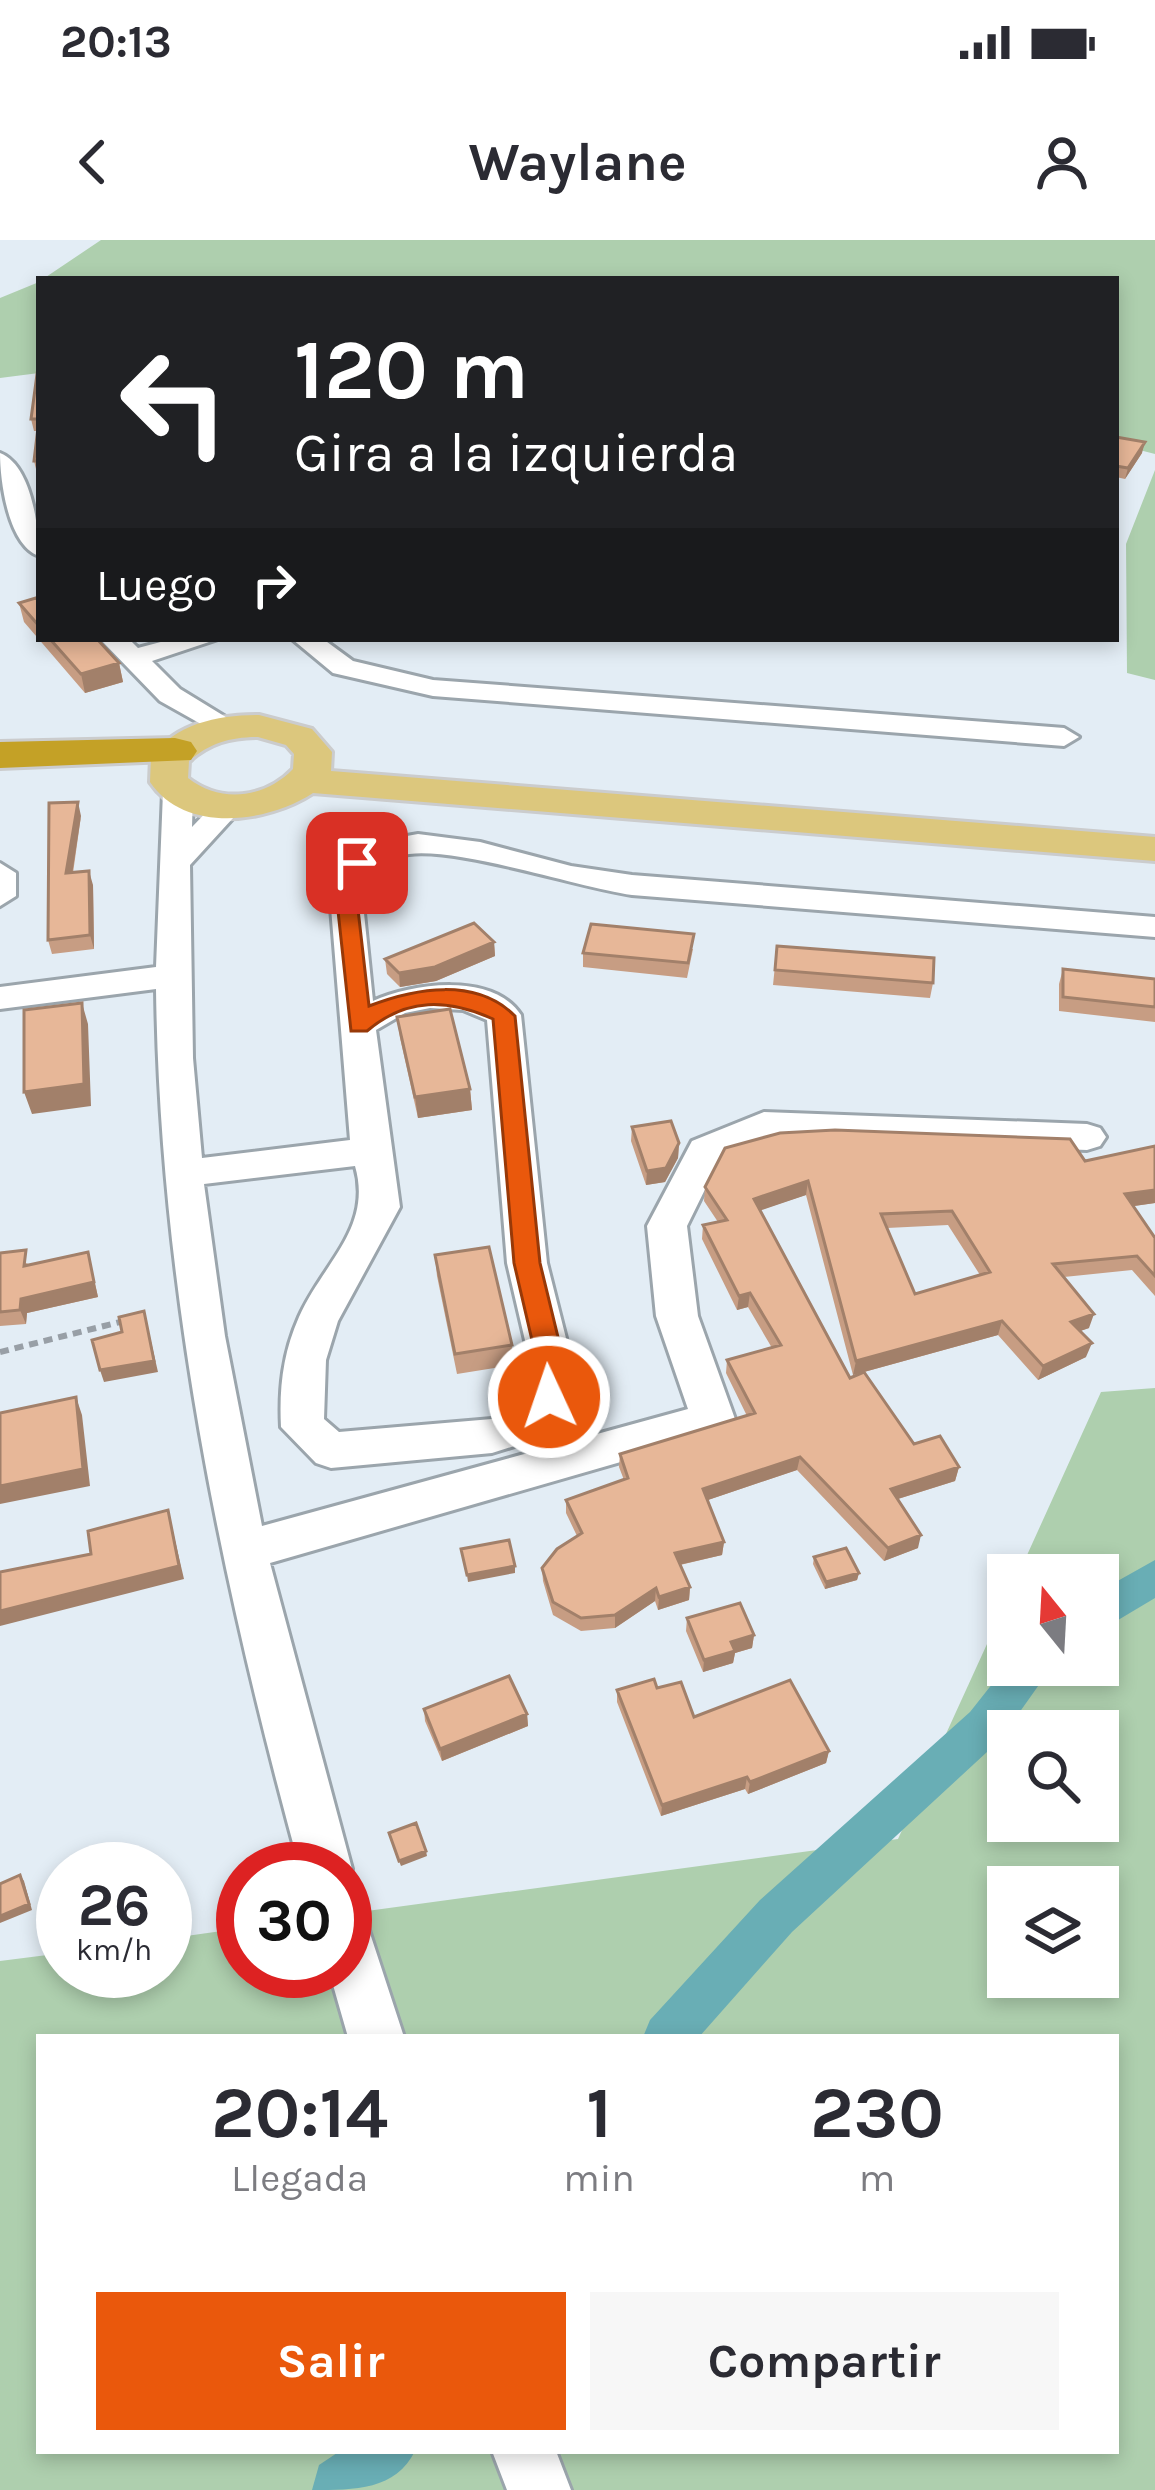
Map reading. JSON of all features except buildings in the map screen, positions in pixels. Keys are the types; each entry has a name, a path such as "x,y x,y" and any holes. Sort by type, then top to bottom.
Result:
{"highway":[{"path":"0,755 177,764"},
{"path":"0,775 177,764"}],"main road":[{"path":"310,771 308,744 288,732 226,728 177,764 229,806 280,797 310,771 1155,828"},
{"path":"310,771 1155,849"}],"street":[{"path":"0,460 36,541"},
{"path":"123,649 180,642"},
{"path":"310,642 343,667 433,688 1064,737"},
{"path":"123,649 170,695 226,728"},
{"path":"170,695 177,764 173,976 185,1174 246,1550 319,1842"},
{"path":"172,866 229,806"},
{"path":"359,1026 378,1010 414,998 458,995 504,1016 527,1263 552,1366 544,1420 492,1436 331,1450 303,1427 299,1387 305,1344 318,1311 379,1217 381,1188 370,1151 345,883 357,863 385,849 455,845 572,877 632,885 1155,927"},
{"path":"0,873 0,896"},
{"path":"0,998 173,976"},
{"path":"246,1550 713,1419 677,1316 667,1226 705,1150 764,1125 898,1126 1087,1137"},
{"path":"185,1174 370,1151"},
{"path":"364,1998 375,2034"},
{"path":"525,2454 539,2490"}],"path":[{"path":"0,1352 126,1320"}],"green space":[{"path":"101,240 1155,240 1155,454 1119,445 1119,276 47,276"},
{"path":"36,283 36,373 0,378 0,298"},
{"path":"1155,470 1155,680 1127,673 1126,544"},
{"path":"1155,1388 1155,2490 0,2490 0,1961 36,1956 36,1998 192,1998 192,1935 216,1932 216,1998 372,1998 372,1910 898,1839 987,1644 987,1686 1119,1686 1119,1554 1028,1554 1101,1392"}],"waterway":[{"path":"1119,1600 1155,1577"},
{"path":"670,2034 776,1916 985,1726 1016,1686"},
{"path":"340,2490 339,2485 384,2454"}],"route":[{"path":"357,863 345,883 359,1026 378,1010 414,998 458,995 486,1003 504,1016 527,1263 552,1366 549,1397"}]}
